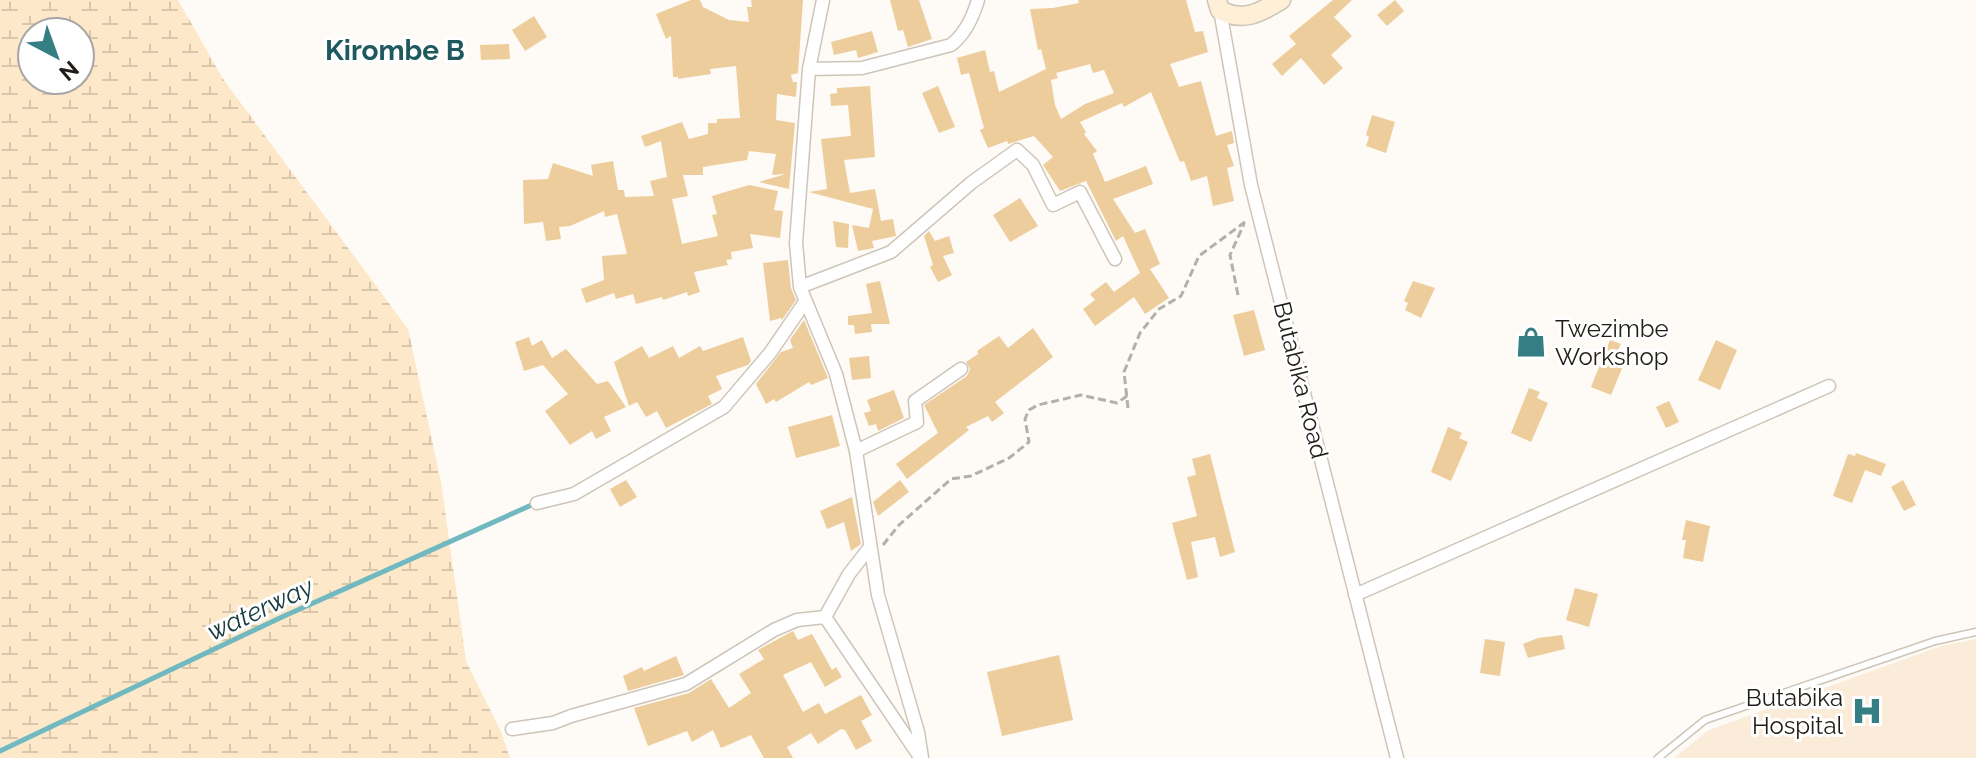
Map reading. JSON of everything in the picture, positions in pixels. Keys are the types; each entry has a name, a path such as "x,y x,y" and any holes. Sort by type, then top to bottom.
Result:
{"main road":[{"path":"1219,5 1239,17 1249,16 1281,0"}],"street":[{"path":"823,0 809,69 796,243 800,287 836,374 856,451 878,595 918,732 922,758"},
{"path":"809,69 862,68 951,45 971,21 978,0"},
{"name":"Butabika Road","path":"1219,5 1251,185 1397,758"},
{"path":"800,287 891,252 971,183 1017,150 1033,165 1053,205 1080,192 1115,259"},
{"path":"537,503 574,494 724,407 770,353 805,302"},
{"path":"856,451 917,422 915,401 961,369"},
{"path":"1355,595 1829,386"},
{"path":"825,617 849,574 871,554"},
{"path":"512,729 553,723 686,684 774,630 797,620 825,617"},
{"path":"825,617 922,758"}],"lane":[{"path":"1658,758 1705,720 1935,641 1976,632"}],"path":[{"path":"1238,295 1230,255 1245,222 1251,185"},
{"path":"1128,408 1124,372 1140,333 1159,309 1181,296 1199,256 1245,222"},
{"path":"871,554 951,479 971,476 1009,458 1029,442 1025,419 1029,410 1081,395 1117,403 1127,396"}],"shaded area":[{"name":"Butabika Hospital","path":"1976,639 1976,758 1674,758 1709,730 1941,646"}],"green space":[{"path":"0,0 178,0 223,79 408,329 441,482 466,661 501,732 510,758 0,758"}],"building":[{"path":"691,0 700,0 703,7 729,20 749,22 747,7 752,7 751,0 803,0 798,73 791,75 793,82 797,82 796,97 777,94 776,120 795,123 789,189 759,182 786,174 772,175 776,154 749,151 747,160 703,167 703,175 683,175 688,196 672,199 682,244 718,236 712,215 717,214 712,196 749,185 778,191 774,210 783,211 780,238 750,234 753,248 731,252 732,259 726,260 728,265 694,272 700,292 636,304 633,294 616,299 614,293 586,303 581,289 604,280 602,256 627,254 617,214 605,217 604,211 570,226 559,227 561,239 546,241 543,222 524,224 523,180 548,179 553,163 593,176 591,165 613,161 618,190 624,190 625,197 654,196 650,181 667,177 661,141 645,147 641,136 682,122 689,139 708,134 708,123 717,123 717,119 740,118 736,66 710,69 711,74 673,77 671,36 666,39 656,14"},
{"path":"890,0 919,0 932,39 908,47 903,30 898,31"},
{"path":"1078,0 1186,0 1195,32 1203,31 1208,52 1170,64 1179,87 1201,81 1216,136 1232,131 1234,143 1227,145 1234,166 1227,168 1234,201 1213,206 1207,176 1191,181 1151,92 1124,107 1122,103 1080,122 1086,132 1084,134 1097,151 1093,154 1105,182 1146,166 1153,184 1113,199 1135,233 1145,229 1160,264 1150,269 1169,298 1145,314 1134,297 1095,326 1083,309 1095,300 1090,294 1106,282 1114,292 1140,273 1123,236 1116,241 1086,181 1060,191 1043,165 1053,157 1034,136 988,148 980,130 984,128 969,73 961,75 957,58 985,50 999,92 1046,69 1041,49 1038,50 1030,9 1079,3","holes":["1090,64 1093,73 1104,70 1114,93 1085,104 1061,119 1051,80 1058,78 1056,73"]},
{"path":"1333,0 1352,0 1334,17 1352,36 1331,55 1343,68 1324,85 1301,58 1282,76 1272,64 1296,44 1289,36"},
{"path":"1395,0 1404,11 1387,26 1377,15"},
{"path":"534,16 547,37 525,51 512,30"},
{"path":"872,31 878,52 858,58 856,50 834,55 831,42"},
{"path":"509,44 510,59 481,60 480,45"},
{"path":"870,86 875,157 844,160 850,193 875,189 881,221 893,219 896,236 872,241 874,248 858,251 852,225 869,228 873,209 809,192 827,189 821,139 851,136 848,105 831,106 830,94 837,93 837,88"},
{"path":"938,86 955,127 939,133 922,93"},
{"path":"1372,115 1395,122 1386,153 1366,146"},
{"path":"1020,198 1038,226 1010,242 993,215"},
{"path":"833,221 849,224 848,248 836,247"},
{"path":"929,231 935,241 949,236 954,253 943,256 952,275 938,282 930,267 933,265 924,236"},
{"path":"788,260 791,288 796,300 782,320 770,321 763,263"},
{"path":"880,281 890,324 871,324 872,332 855,334 854,325 848,325 848,316 872,313 866,284"},
{"path":"1413,281 1435,288 1421,318 1405,310 1408,303 1404,301"},
{"path":"1254,310 1265,350 1244,356 1233,315"},
{"path":"804,320 828,378 811,385 809,382 776,402 774,399 766,404 756,384 781,352 793,348 790,340"},
{"path":"1033,328 1053,357 995,402 1004,413 992,422 988,416 966,427 969,430 907,479 896,464 938,433 924,405 967,376 970,369 966,362 978,354 977,351 999,336 1008,348"},
{"path":"529,337 532,346 542,340 552,358 566,349 597,384 608,381 626,407 604,417 611,431 596,439 592,431 570,445 545,411 568,394 543,365 524,371 515,342"},
{"path":"743,337 751,361 748,365 716,376 722,389 708,396 712,404 666,428 657,411 646,417 637,402 629,406 614,362 642,346 649,358 673,346 679,358 700,346 703,351"},
{"path":"1610,340 1621,344 1618,350 1628,354 1611,395 1591,387"},
{"path":"1716,340 1737,350 1720,390 1698,380"},
{"path":"869,356 871,378 852,380 849,358"},
{"path":"1529,388 1540,392 1537,398 1548,403 1531,442 1511,433"},
{"path":"894,390 904,418 878,431 876,424 869,426 864,413 871,411 867,400"},
{"path":"1669,401 1679,422 1666,428 1656,407"},
{"path":"832,415 840,446 796,458 788,427"},
{"path":"1448,427 1462,433 1459,438 1468,442 1451,481 1431,472"},
{"path":"1856,453 1886,464 1881,476 1865,470 1852,503 1833,496 1848,454 1855,456"},
{"path":"1210,454 1235,552 1220,557 1215,537 1191,542 1198,577 1187,580 1172,523 1197,516 1187,477 1196,475 1192,459"},
{"path":"626,480 637,497 620,507 610,489"},
{"path":"900,480 909,492 878,516 873,502"},
{"path":"1903,480 1916,505 1904,511 1891,487"},
{"path":"852,497 861,544 851,551 844,522 827,529 820,511"},
{"path":"1686,520 1710,526 1703,562 1683,558 1686,540 1682,540"},
{"path":"1575,588 1598,594 1589,627 1566,620"},
{"path":"793,631 798,640 812,634 832,670 836,667 842,677 825,687 811,662 783,675 803,712 819,703 825,714 861,695 872,715 861,721 872,741 856,750 845,730 841,729 818,744 811,733 787,747 793,758 764,758 751,735 721,748 713,730 692,742 687,731 648,746 634,708 689,693 711,679 729,708 751,693 739,674 764,659 758,650"},
{"path":"1562,635 1565,649 1528,658 1523,644 1538,638"},
{"path":"1485,639 1505,642 1500,676 1480,673"},
{"path":"1059,655 1073,720 1002,736 987,672"},
{"path":"676,656 684,675 628,691 623,676 642,667 644,671"}],"waterway":[{"name":"waterway","path":"0,751 282,617 536,503"}],"place":[{"name":"Twezimbe Workshop","path":"1531,342"},
{"name":"Butabika Hospital","path":"1867,711"}],"district":[{"name":"Kirombe B","path":"395,50"}]}
